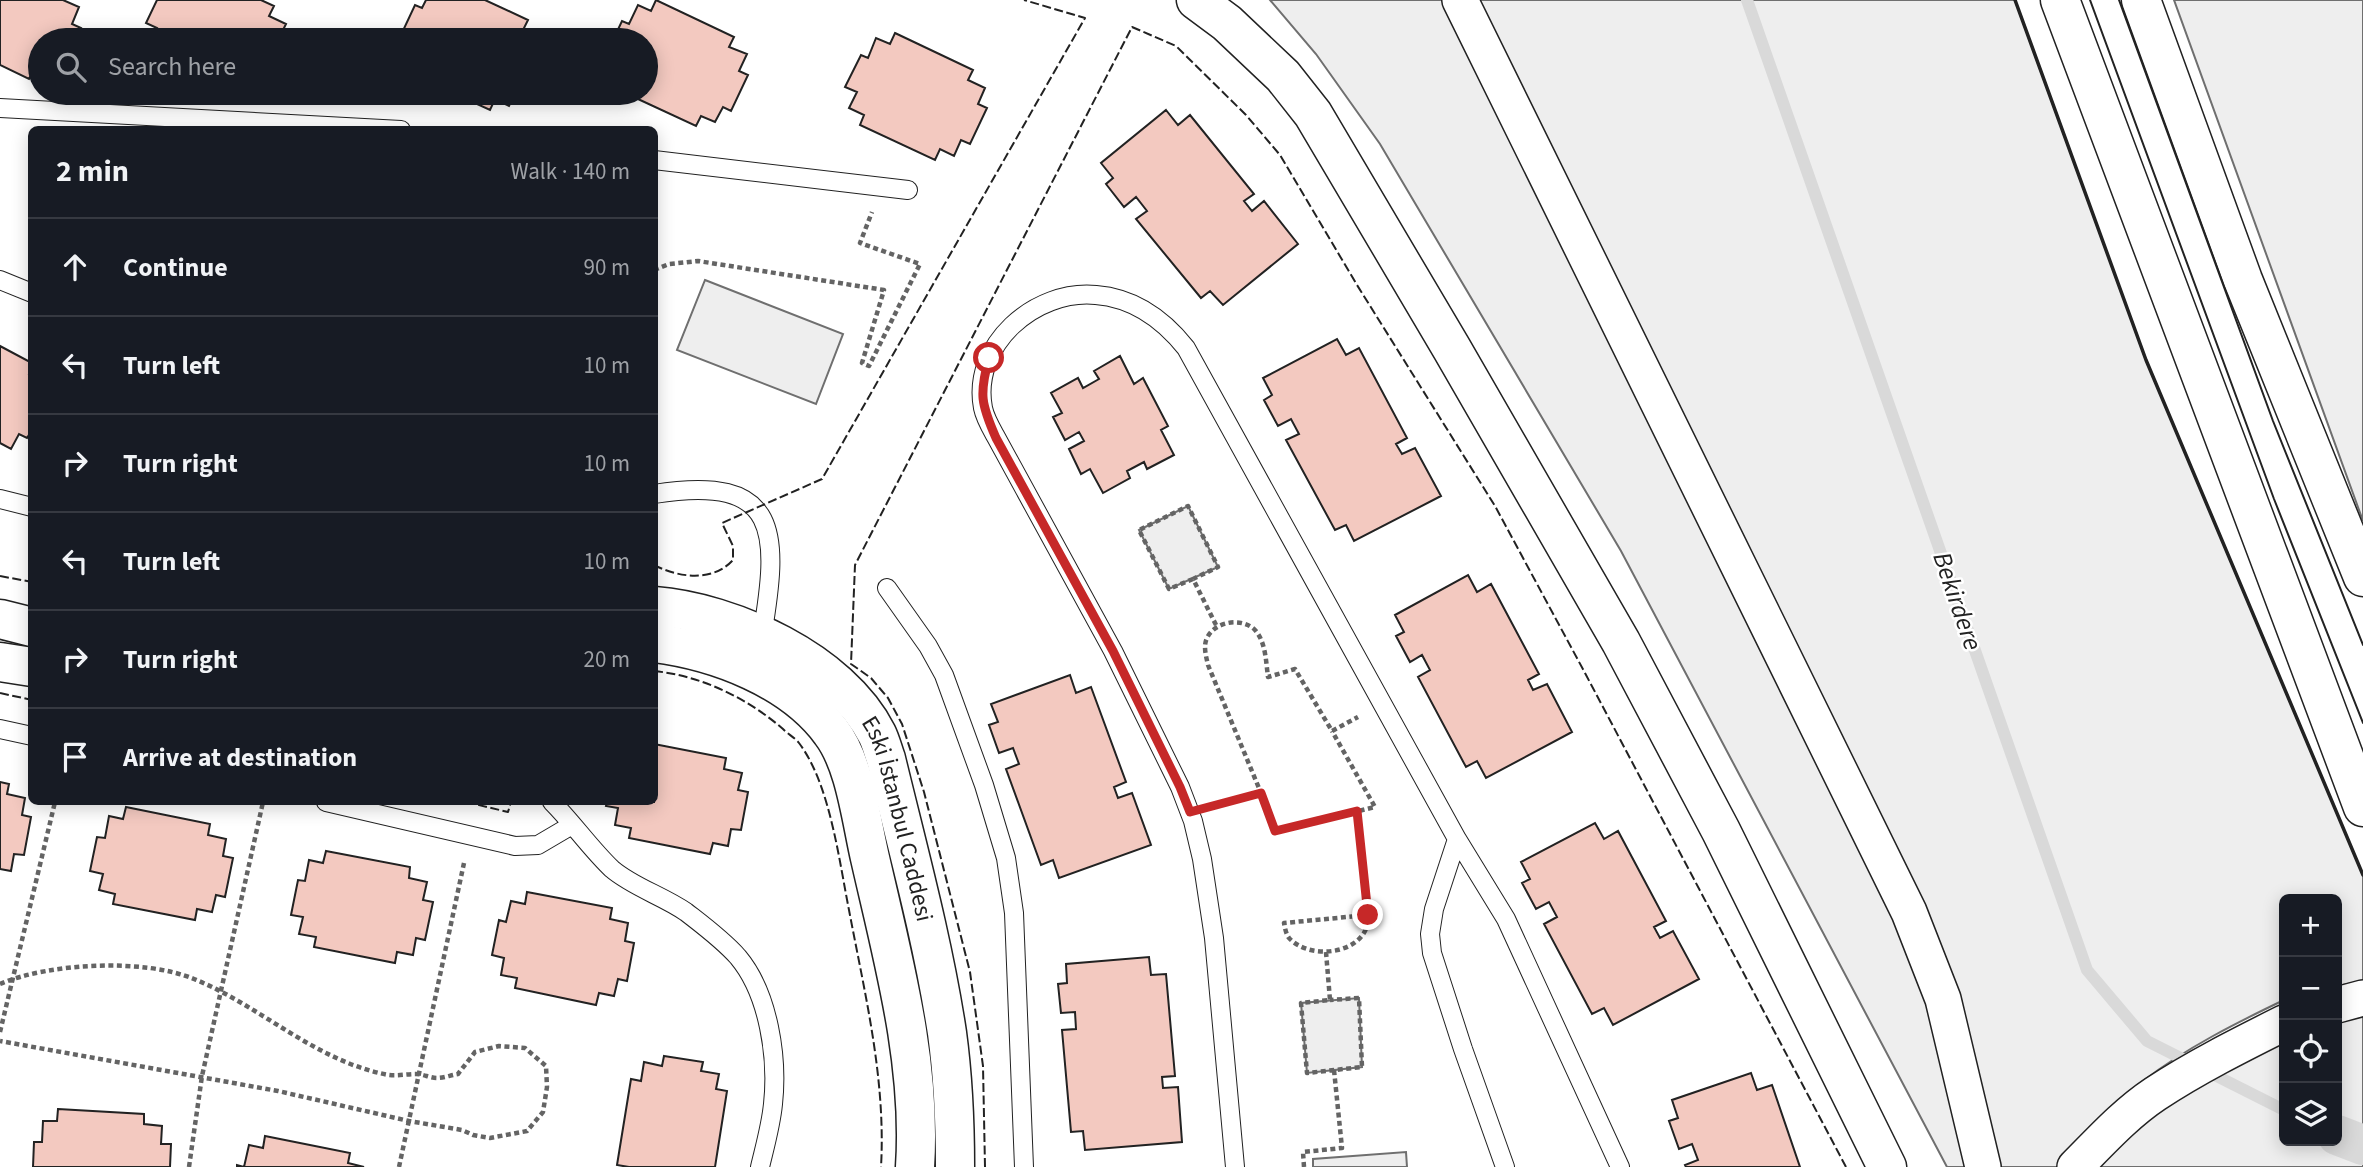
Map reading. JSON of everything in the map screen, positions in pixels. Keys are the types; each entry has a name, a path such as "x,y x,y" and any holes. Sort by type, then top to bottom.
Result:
{"main road":[{"path":"1196,0 1227,23 1283,76 1313,114 1621,642 1721,831 1887,1167"},
{"path":"2060,0 2363,807"},
{"path":"2141,0 2243,279 2363,576"},
{"name":"Eski İstanbul Caddesi","path":"658,606 683,608 716,618 762,636 796,654 833,679 877,734 886,760 926,927 947,1033 953,1089 955,1167"},
{"path":"0,619 28,625"},
{"name":"Eski İstanbul Caddesi","path":"658,644 711,655 758,675 789,692 832,733 846,762 856,794 895,970 914,1082 915,1167"},
{"path":"0,662 28,666"}],"street":[{"path":"1460,0 1909,912 1942,999 1983,1167"},
{"path":"2342,1004 2363,998"},
{"path":"2075,1167 2122,1120 2154,1095 2237,1046 2279,1025"}],"lane":[{"path":"0,107 331,126"},
{"path":"658,160 908,190"},
{"path":"0,280 28,291"},
{"path":"1234,1167 1214,938 1202,859 1190,812 1113,651 996,438 984,411 983,378 998,340 1028,313 1067,296 1094,294 1140,308 1160,320 1186,348 1457,839 1506,919 1620,1167"},
{"path":"658,494 703,489 727,491 755,508 768,531 772,548 771,586 762,636"},
{"path":"0,499 28,506"},
{"path":"887,588 928,646 944,675 984,785 1006,858 1014,913 1024,1167"},
{"path":"0,729 28,735"},
{"path":"339,805 515,846 528,847 548,841 572,825"},
{"path":"555,805 614,870 714,933 739,959 754,983 765,1013 772,1045 774,1076 773,1104 760,1167"},
{"path":"1457,839 1434,909 1430,934 1432,953 1505,1167"}],"path":[{"path":"658,269 669,264 698,261 884,290 862,363 869,366 920,264 860,243"},
{"path":"1188,506 1218,567 1194,579 1170,589 1139,530 1188,506"},
{"path":"1194,579 1217,627"},
{"path":"1228,622 1242,623 1254,630 1262,644 1268,677 1295,669 1375,807 1275,831 1208,665 1205,650 1208,637 1217,627 1228,622"},
{"path":"1332,731 1382,704"},
{"path":"1190,812 1261,793"},
{"path":"0,1032 54,805"},
{"path":"190,1167 202,1076 262,805"},
{"path":"1357,811 1368,915 1365,931 1356,942 1326,952 1294,943 1287,936 1284,923 1368,915"},
{"path":"399,1167 470,835"},
{"path":"1326,952 1330,1000"},
{"path":"0,984 14,978 78,967 121,966 161,970 192,978 222,992 328,1054 366,1069 393,1075 418,1074 437,1078 458,1074 475,1052 499,1046 525,1048 546,1066 547,1087 543,1112 527,1131 490,1138 473,1135 462,1129 409,1121 202,1076 0,1041"},
{"path":"1359,998 1362,1067 1307,1073 1301,1003 1330,1000 1359,998"},
{"path":"1304,1167 1303,1152 1342,1148 1334,1070"}],"shaded area":[{"path":"1270,0 2015,0 2146,360 2363,875 2363,981 2342,985 2342,894 2279,894 2279,1002 2230,1027 2159,1069 2111,1109 2060,1159 2058,1167 1947,1167 1621,551 1380,144 1316,54"},
{"path":"2174,0 2363,0 2363,521"},
{"path":"705,280 843,334 816,404 677,350"},
{"path":"1188,506 1218,567 1169,589 1139,530"},
{"path":"1359,998 1362,1067 1307,1073 1301,1003"},
{"path":"2363,1007 2363,1167 2097,1167 2157,1106 2279,1037 2279,1146 2342,1146 2342,1013"},
{"path":"1406,1152 1407,1167 1313,1167 1313,1159"}],"building":[{"path":"0,0 63,0 79,7 72,24 81,28 28,28 28,79 0,65"},
{"path":"157,0 261,0 274,6 269,16 286,24 284,28 157,28 146,23"},
{"path":"426,0 485,0 528,20 524,28 404,28 415,5 422,8"},
{"path":"656,0 734,37 729,47 747,54 739,71 748,75 731,111 723,107 715,122 701,116 696,126 651,105 658,105 658,28 619,28 622,21 629,24 638,5 651,11"},
{"path":"895,33 973,70 968,80 985,88 978,104 987,108 970,144 961,140 954,156 940,149 935,160 860,125 864,115 849,108 857,92 845,87 861,55 868,58 876,38 890,44"},
{"path":"479,105 492,105 490,110"},
{"path":"1166,110 1178,125 1190,115 1254,194 1244,201 1252,211 1264,201 1298,244 1223,305 1210,291 1201,298 1136,219 1147,211 1136,197 1124,207 1106,184 1113,178 1101,163"},
{"path":"1337,339 1346,355 1359,348 1407,438 1396,444 1402,454 1415,448 1441,496 1354,541 1346,525 1335,530 1286,440 1299,434 1291,419 1278,426 1264,400 1272,395 1263,378"},
{"path":"0,346 28,361 28,436 19,434 11,449 0,443"},
{"path":"1120,356 1134,384 1143,378 1168,426 1161,430 1174,455 1147,469 1144,462 1127,471 1130,478 1103,493 1090,469 1081,474 1069,449 1084,441 1079,432 1065,440 1053,417 1062,413 1051,393 1078,378 1083,388 1099,379 1094,371"},
{"path":"1468,575 1477,592 1491,584 1539,674 1528,680 1533,690 1547,684 1572,732 1486,778 1477,761 1466,767 1418,677 1430,670 1422,655 1410,662 1396,636 1404,632 1395,615"},
{"path":"1070,675 1076,693 1091,687 1126,782 1114,787 1118,798 1132,793 1151,845 1059,878 1053,860 1041,865 1006,769 1019,764 1013,748 999,753 989,725 998,722 991,704"},
{"path":"658,745 726,758 724,769 742,773 738,790 748,792 741,830 731,829 728,846 713,843 710,854 629,838 631,828 615,825 618,808 606,806 658,805"},
{"path":"0,782 9,784 7,794 25,798 22,815 31,817 24,855 14,854 11,871 0,869"},
{"path":"126,807 210,824 208,835 226,839 223,856 233,858 225,897 216,895 212,912 197,909 195,920 113,904 115,894 99,890 103,874 90,871 97,837 105,838 109,816 123,819"},
{"path":"1595,823 1604,839 1618,831 1666,921 1654,927 1660,938 1673,931 1699,979 1613,1025 1604,1008 1592,1014 1544,924 1557,917 1549,902 1536,909 1522,883 1530,879 1521,862"},
{"path":"326,851 410,867 409,878 427,882 423,900 433,902 425,940 416,938 413,955 397,952 395,963 314,947 316,937 299,934 303,917 291,915 298,880 305,881 309,860 323,863"},
{"path":"527,892 612,908 610,919 628,923 625,941 634,943 627,981 618,979 614,996 599,993 596,1005 515,988 517,978 501,975 504,958 492,955 499,920 506,922 511,901 525,904"},
{"path":"1149,957 1151,975 1166,974 1175,1076 1162,1077 1163,1088 1178,1087 1182,1142 1085,1150 1083,1131 1071,1132 1062,1030 1076,1029 1075,1012 1061,1013 1058,984 1067,983 1066,964"},
{"path":"664,1056 703,1062 701,1071 719,1074 716,1089 727,1091 715,1167 617,1165 631,1079 641,1081 644,1062 662,1066"},
{"path":"1751,1073 1757,1090 1772,1085 1800,1167 1686,1167 1685,1165 1698,1160 1692,1144 1679,1149 1669,1121 1678,1118 1672,1100"},
{"path":"58,1109 144,1114 144,1124 162,1126 161,1144 171,1144 170,1167 33,1167 34,1142 42,1142 43,1121 57,1121"},
{"path":"265,1136 350,1153 348,1163 364,1167 244,1167 249,1145 263,1148"}],"waterway":[{"name":"Bekirdere","path":"1747,0 2087,970 2147,1041 2279,1107"},
{"path":"2342,1137 2363,1145"}],"tram line":[{"path":"2090,0 2274,499 2363,723"},
{"path":"2119,0 2273,421 2363,645"}],"fence":[{"path":"658,567 674,573 695,576 716,572 733,560 733,546 722,523 822,479 1085,18 1024,0"},
{"path":"985,1167 983,1066 970,972 924,792 902,724 888,698 871,678 851,664 855,565 1132,27 1176,46 1246,115 1280,155 1357,285 1495,506 1846,1167"},
{"path":"0,576 28,581"},
{"path":"658,672 706,683 739,698 796,739 810,760 832,823 867,1005 880,1102 881,1167"},
{"path":"0,693 28,699"},
{"path":"479,805 508,812 510,805"}],"wall":[{"path":"2015,0 2146,360 2363,875"}],"route":[{"path":"989,358 983,378 984,411 996,438 1113,651 1190,812 1261,793 1275,831 1357,811 1368,915"}]}
